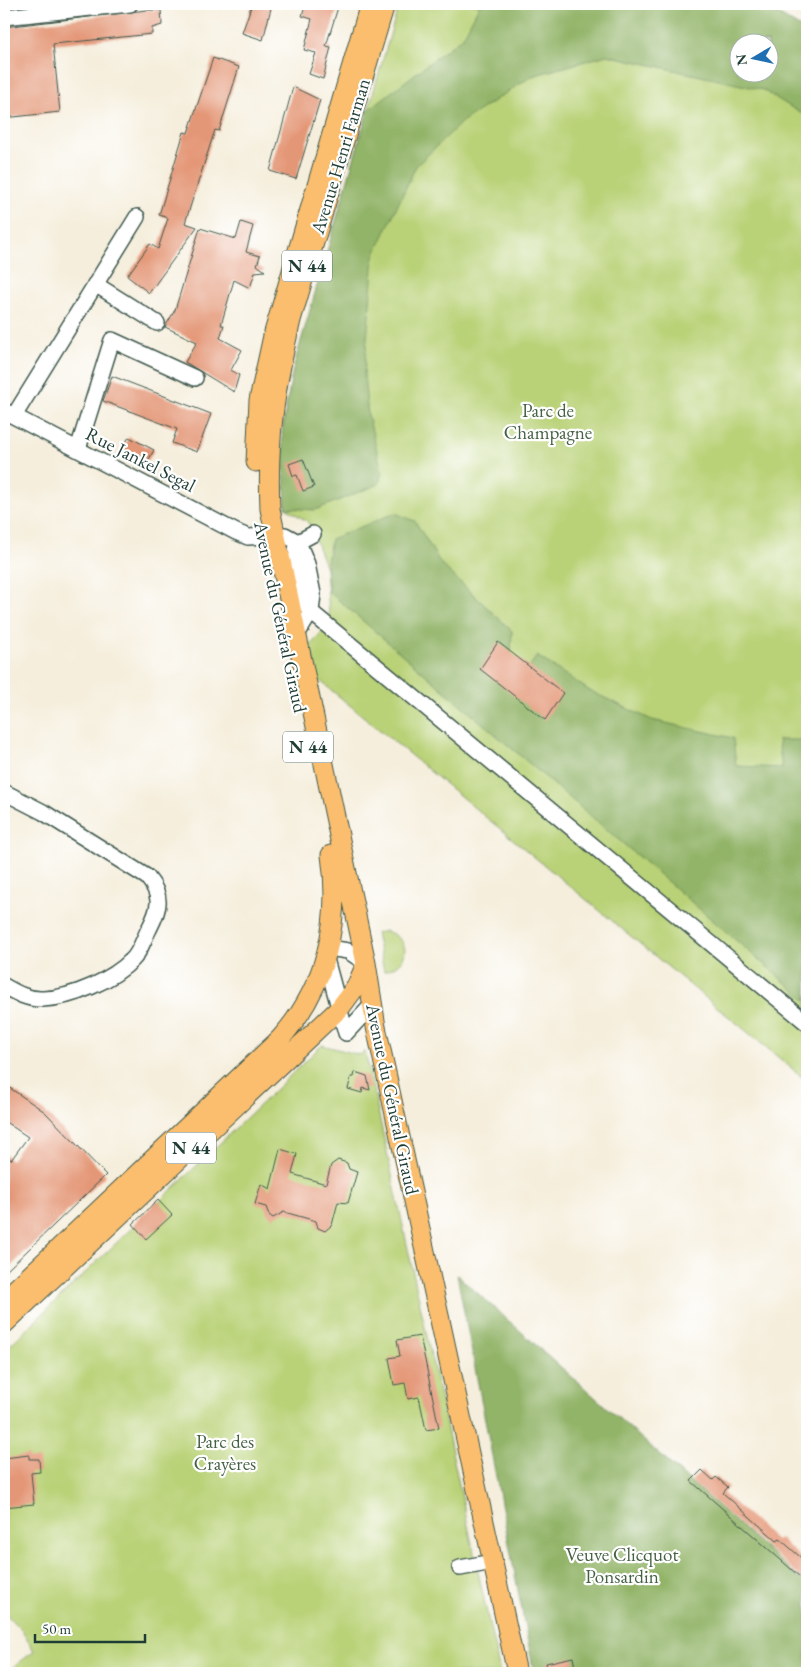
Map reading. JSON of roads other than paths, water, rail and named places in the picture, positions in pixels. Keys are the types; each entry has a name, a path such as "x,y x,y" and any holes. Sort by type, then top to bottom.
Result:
{"main road":[{"name":"Avenue Henri Farman","path":"259,510 257,426 264,373 370,4"},
{"name":"Avenue Henri Farman","path":"282,548 270,509 268,462 270,427 280,368 294,310 385,4"},
{"name":"Avenue du Général Giraud","path":"259,510 282,548 331,854 335,902 327,953"},
{"name":"Avenue du Général Giraud","path":"282,548 296,636 366,963 372,1005 517,1673"},
{"name":"N 44","path":"4,1300 279,1040 301,1013 318,981 327,953"},
{"name":"N 44","path":"4,1324 340,1008 357,986 366,963"}],"street":[{"path":"4,17 130,4"},
{"path":"9,413 137,217"},
{"path":"95,284 157,323"},
{"path":"78,449 112,340 195,378"},
{"name":"Rue Jankel Segal","path":"9,413 236,532 282,548"},
{"path":"282,548 313,534"},
{"name":"Avenue du Général Giraud","path":"282,548 307,564 313,594 311,612 296,636"},
{"path":"311,612 807,1023"},
{"path":"4,792 43,812 147,877 156,888 159,910 133,959 92,988 64,996 42,999 19,995 4,986"},
{"path":"366,963 348,951 327,953 346,1032 372,1005"},
{"path":"460,1568 493,1562"}],"park label":[{"name":"Parc de Champagne","path":"548,421"},
{"name":"Parc des Crayères","path":"225,1452"},
{"name":"Veuve Clicquot Ponsardin","path":"622,1565"}]}
